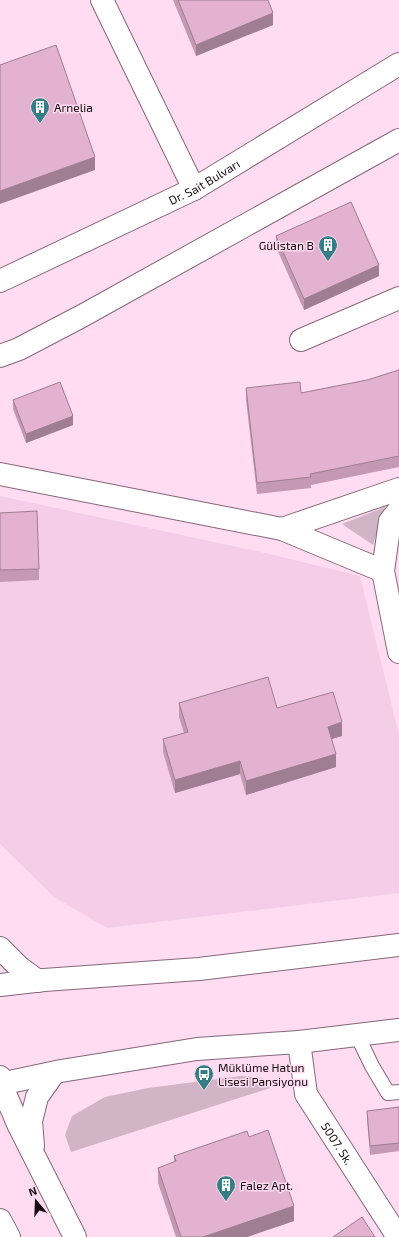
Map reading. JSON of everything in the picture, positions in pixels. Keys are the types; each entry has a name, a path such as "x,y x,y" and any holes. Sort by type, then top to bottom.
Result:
{"main road":[{"path":"102,0 194,189"},
{"name":"Dr. Sait Bulvarı","path":"0,281 194,189 399,64"},
{"path":"0,364 9,353 82,316 399,140"},
{"path":"301,340 399,298"},
{"path":"0,474 282,529 383,571"},
{"path":"282,529 399,489"},
{"path":"399,510 390,521 383,571 399,652"},
{"path":"0,985 199,969 399,945"},
{"path":"0,948 20,968 38,981"},
{"path":"75,1237 18,1124 0,1082 197,1049 299,1042 399,1030"},
{"name":"5007. Sk.","path":"299,1042 306,1094 398,1237"},
{"path":"34,1155 31,1121 36,1097 54,1073"},
{"path":"0,1220 9,1237"}],"lane":[{"path":"357,1035 372,1066 388,1093 399,1092"}],"shaded area":[{"path":"0,496 261,552 360,576 399,735 399,893 107,928 54,897 0,844"},
{"path":"385,507 373,545 342,524"},
{"path":"241,1076 263,1078 270,1088 71,1152 65,1135 72,1116 105,1097 148,1088"}],"building":[{"path":"178,0 268,0 273,13 196,45"},
{"name":"Arnelia","path":"56,45 95,157 0,191 0,65"},
{"name":"Gülistan B","path":"351,202 379,265 304,299 276,236"},
{"path":"399,370 399,456 310,474 311,477 257,483 246,388 300,382 301,393 367,380"},
{"path":"60,382 73,416 26,434 13,400"},
{"path":"37,511 39,569 0,570 0,513"},
{"path":"268,677 277,708 333,692 342,722 328,727 336,754 246,781 240,761 175,780 163,739 188,732 179,703"},
{"path":"399,1107 399,1143 370,1146 367,1111"},
{"name":"Falez Apt.","path":"268,1130 294,1206 203,1237 181,1237 158,1168 176,1161 174,1156 247,1131 249,1137"},
{"path":"362,1217 375,1237 333,1237"}],"place":[{"name":"Arnelia","path":"40,124"},
{"name":"Gülistan B","path":"328,262"},
{"name":"Müklüme Hatun Lisesi Pansiyonu","path":"204,1091"},
{"name":"Falez Apt.","path":"226,1202"}]}
